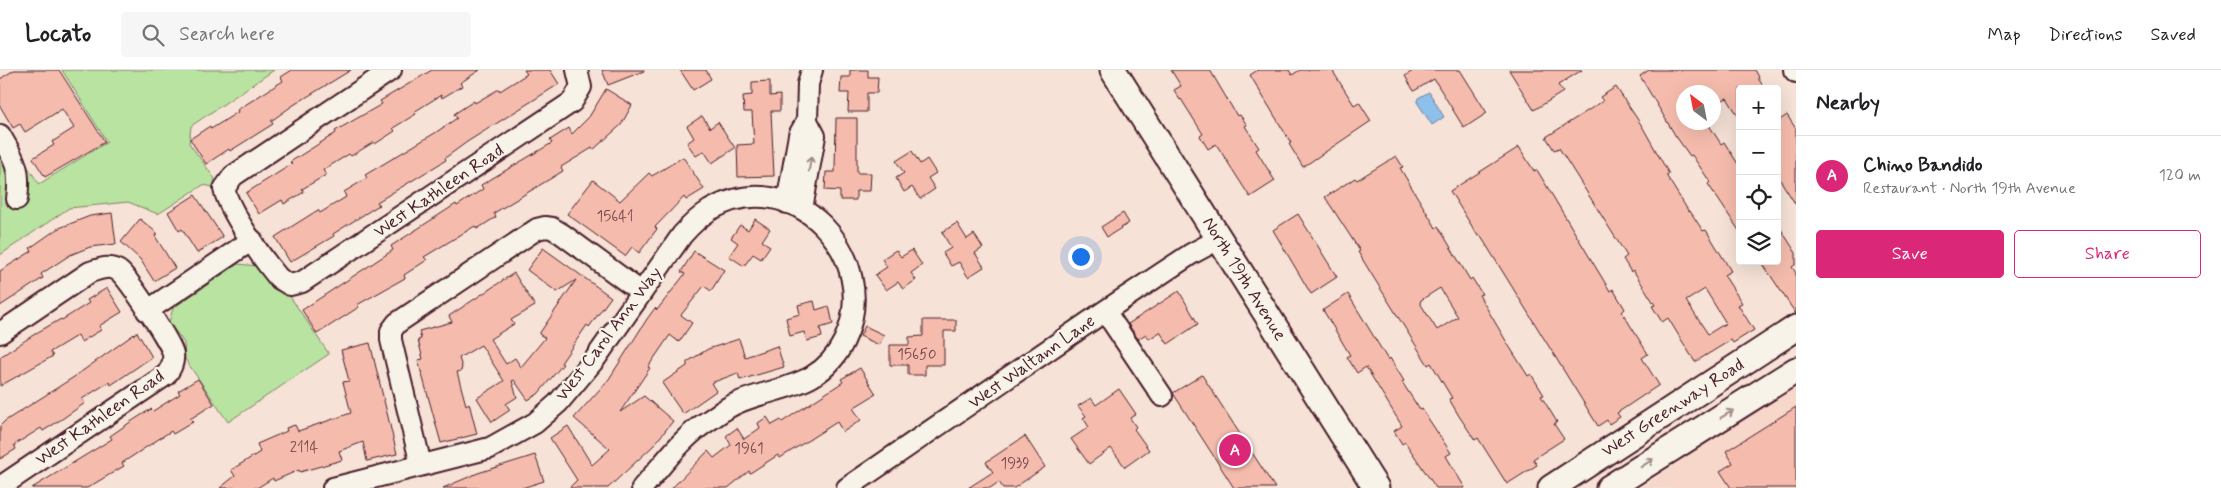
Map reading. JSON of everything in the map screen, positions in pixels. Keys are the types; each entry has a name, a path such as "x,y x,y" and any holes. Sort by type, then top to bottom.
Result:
{"main road":[{"name":"North 19th Avenue","path":"1113,70 1376,488"},
{"name":"West Greenway Road","path":"1550,488 1796,328"},
{"name":"West Greenway Road","path":"1609,488 1796,370"}],"street":[{"path":"0,333 90,272 106,267 119,271 147,311 252,240 228,203 224,189 233,176 391,70"},
{"path":"642,488 690,435 706,422 735,404 784,390 807,380 830,361 844,341 853,310 854,290 849,265 839,245 826,227 816,217 795,206 799,135 807,122 808,84 812,70"},
{"name":"West Kathleen Road","path":"252,240 278,278 290,285 302,282 572,102 579,79"},
{"path":"0,135 16,162 19,184 17,199"},
{"name":"West Carol Ann Way","path":"333,488 490,448 535,423 572,387 595,359 682,235 694,222 710,210 747,198 767,198 795,206"},
{"path":"421,465 390,340 391,331 397,323 505,250 545,227 552,228 562,234 641,292"},
{"name":"West Waltann Lane","path":"847,488 1105,311 1191,254 1219,239"},
{"name":"West Kathleen Road","path":"0,487 166,375 174,364 173,352 147,311"},
{"path":"1105,311 1162,396"}],"shaded area":[{"path":"1796,382 1796,488 1640,488 1678,463 1709,436"}],"green space":[{"path":"62,70 274,70 191,126 189,143 215,179 213,187 203,185 158,214 128,202 69,208 0,255 0,163 18,152 39,184 107,142"},
{"path":"238,264 257,266 273,289 289,295 329,354 228,422 185,359 184,343 169,322 173,308"}],"water":[{"path":"1429,92 1444,117 1432,125 1417,102 1418,98"}],"building":[{"path":"14,70 59,70 105,142 45,177 33,158 54,145 52,142 74,128 62,109 25,132 20,124 13,128 0,106 0,79"},
{"path":"292,70 351,70 292,106 271,121 273,124 206,164 190,139 210,126 211,129 238,112 237,110 283,81 281,77"},
{"path":"432,70 480,70 460,83 462,86 442,98 441,95 414,112 416,114 393,128 395,131 375,144 374,142 351,156 349,154 323,170 326,175 302,189 304,192 284,204 282,200 259,214 246,193 292,164 290,162 336,133 335,131 382,104 380,101"},
{"path":"524,70 550,70 559,84 467,142 445,158 446,160 377,202 379,205 333,234 334,236 290,262 275,237 318,210 320,213 346,197 344,192 367,178 365,175 435,133 457,118 454,114 474,101 475,103 499,89 500,91 527,74"},
{"path":"602,70 644,70 644,71 608,85"},
{"path":"680,70 706,70 711,79 693,90"},
{"path":"850,70 868,70 868,77 878,77 877,93 867,93 867,112 848,112 849,93 840,93 841,77 850,77"},
{"path":"1171,70 1210,70 1237,116 1240,115 1247,125 1245,126 1259,148 1256,150 1275,181 1250,197 1216,144 1208,149 1200,136 1203,134 1174,90 1181,86"},
{"path":"1258,70 1289,70 1292,75 1300,70 1332,70 1354,105 1359,102 1371,121 1303,167 1289,144 1291,143 1250,75"},
{"path":"1414,70 1460,70 1487,113 1464,128 1434,79 1414,91 1405,76"},
{"path":"1509,70 1582,70 1558,85 1563,92 1534,110"},
{"path":"1649,70 1755,70 1762,85 1736,85 1736,113 1727,98 1721,101 1721,85 1676,85 1676,130 1712,130 1721,144 1724,142 1736,161 1736,226 1708,184 1710,182 1692,155 1690,156 1675,135 1640,76"},
{"path":"770,81 770,96 780,95 780,111 771,111 774,176 738,177 737,145 754,144 752,112 744,112 743,96 752,95 752,82"},
{"path":"1616,87 1642,126 1669,174 1666,175 1689,212 1703,231 1706,230 1731,271 1724,275 1742,303 1738,305 1754,330 1733,343 1731,340 1695,362 1668,318 1662,322 1652,306 1655,305 1633,270 1631,272 1623,259 1627,256 1559,148 1554,150 1546,137 1603,101 1600,97","holes":["1705,289 1726,323 1708,334 1686,301"]},
{"path":"606,89 632,105 621,125 593,150 592,148 561,167 563,171 494,213 496,217 477,229 475,226 424,257 427,260 404,275 405,278 357,305 359,307 317,334 302,310 393,250 391,246 483,189 481,185 552,143 550,140 569,128 572,134 589,117"},
{"path":"1787,115 1796,129 1796,205 1781,181 1781,119"},
{"path":"702,116 710,128 718,122 735,148 712,163 704,151 696,156 687,143 694,138 687,126"},
{"path":"836,118 857,118 857,173 871,173 870,191 856,191 856,200 840,200 840,191 825,190 826,172 835,172"},
{"path":"1519,147 1534,171 1537,170 1610,291 1613,289 1625,309 1622,312 1648,354 1642,358 1659,385 1617,413 1620,417 1609,424 1607,420 1598,426 1480,235 1478,236 1450,191"},
{"path":"912,151 920,164 927,159 936,173 928,178 935,189 920,199 912,187 904,192 896,178 904,173 896,161"},
{"path":"1396,156 1403,167 1400,168 1436,228 1438,226 1470,280 1472,278 1482,294 1479,295 1509,346 1528,376 1531,374 1544,395 1541,396 1557,422 1554,424 1564,439 1533,459 1537,465 1507,484 1478,438 1475,440 1459,416 1449,399 1452,398 1431,363 1428,365 1358,252 1360,251 1325,197 1355,178 1357,180","holes":["1440,288 1458,317 1437,330 1420,303 1421,300"]},
{"path":"683,157 704,189 686,200 684,197 655,227 657,229 639,253 632,247 625,256 567,214 593,180 620,201 649,173 652,176"},
{"path":"195,195 223,237 197,253 182,229 179,231 168,212"},
{"path":"112,213 116,244 90,247 70,255 41,274 43,278 0,306 0,271 32,251 30,248 57,229 90,216"},
{"path":"1123,213 1129,223 1107,237 1101,227"},
{"path":"1298,214 1337,277 1311,294 1273,230"},
{"path":"140,219 157,233 155,236 175,268 154,281 140,259 121,242"},
{"path":"755,219 770,229 762,241 770,246 761,259 753,254 744,266 729,256 738,243 731,238 740,225 748,230"},
{"path":"957,223 967,239 974,234 983,248 975,253 984,267 968,277 959,262 951,266 943,253 951,248 942,232"},
{"path":"1781,229 1796,253 1796,264 1792,267 1796,273 1796,314 1764,265 1781,265"},
{"path":"543,248 611,297 589,327 587,325 561,363 563,364 538,394 528,400 514,380 512,381 517,397 506,404 510,410 492,422 477,398 504,381 481,345 459,358 462,367 461,371 457,372 466,405 469,403 477,434 441,443 418,360 423,359 418,340 421,339 419,331 452,322 449,316 514,273 535,306 511,320 514,324 490,339 506,364 515,358 521,367 545,338 539,334 576,280 557,292 527,270"},
{"path":"896,250 901,257 912,250 922,265 911,273 916,280 903,289 898,282 886,290 875,275 887,267 882,259"},
{"path":"694,251 724,270 711,291 704,286 681,315 692,323 679,342 670,335 620,412 644,396 673,421 653,446 608,488 569,488 577,480 550,438 568,426 592,465 610,449 574,418 609,379 647,319 655,308 657,310 685,274 681,272"},
{"path":"107,288 122,312 99,326 101,330 81,342 78,335 50,352 53,356 0,386 0,357 38,332 89,303 87,300"},
{"path":"1179,291 1198,324 1168,344 1160,332 1149,339 1146,334 1138,339 1128,324"},
{"path":"1348,294 1388,360 1390,358 1404,381 1402,382 1420,410 1422,409 1451,453 1446,456 1465,488 1436,488 1405,442 1402,444 1394,431 1402,426 1366,367 1357,373 1347,357 1350,355 1323,310"},
{"path":"814,301 816,310 829,306 833,324 820,328 822,337 807,341 804,332 790,336 786,318 800,314 798,305"},
{"path":"923,320 956,320 956,331 944,331 944,365 925,365 925,375 908,375 908,365 890,365 890,345 909,345 909,337 923,336"},
{"path":"865,326 884,335 879,345 860,336"},
{"path":"137,332 152,357 111,385 109,382 82,399 85,403 43,431 41,428 14,445 16,449 0,459 0,426 5,421 74,377"},
{"path":"739,339 745,357 777,346 784,367 740,380 738,373 711,383 716,391 683,414 662,383 687,366 687,362 708,349"},
{"path":"370,343 397,454 367,461 363,442 339,451 342,460 300,472 299,470 274,481 273,478 257,488 220,488 235,476 231,470 260,452 257,444 287,431 286,428 295,425 298,431 351,413 343,382 349,381 341,350"},
{"path":"860,368 876,394 853,408 861,420 843,432 837,422 780,458 778,455 750,473 749,471 728,488 672,488 708,451 714,458 731,445 726,436 737,428 744,439 760,428 758,423 767,417 772,425 781,420 782,422 843,382 841,379"},
{"path":"1202,375 1275,488 1234,488 1173,393"},
{"path":"198,379 214,404 190,419 193,422 173,434 171,431 122,463 124,466 87,488 32,488 112,439 110,436 151,409 153,411 180,394 178,391"},
{"path":"1119,389 1136,414 1130,418 1136,427 1134,429 1149,450 1125,467 1111,448 1089,464 1071,439 1089,427 1083,418 1086,416 1078,406 1091,398 1096,405"},
{"path":"1796,407 1796,488 1731,488 1720,471 1733,463 1726,451"},
{"path":"1025,436 1045,467 1014,488 1003,488 999,482 990,488 968,488 993,472 986,462"},
{"path":"535,455 544,481 522,488 443,488 478,473"}],"place":[{"name":"Chino Bandido","path":"1235,450"}]}
